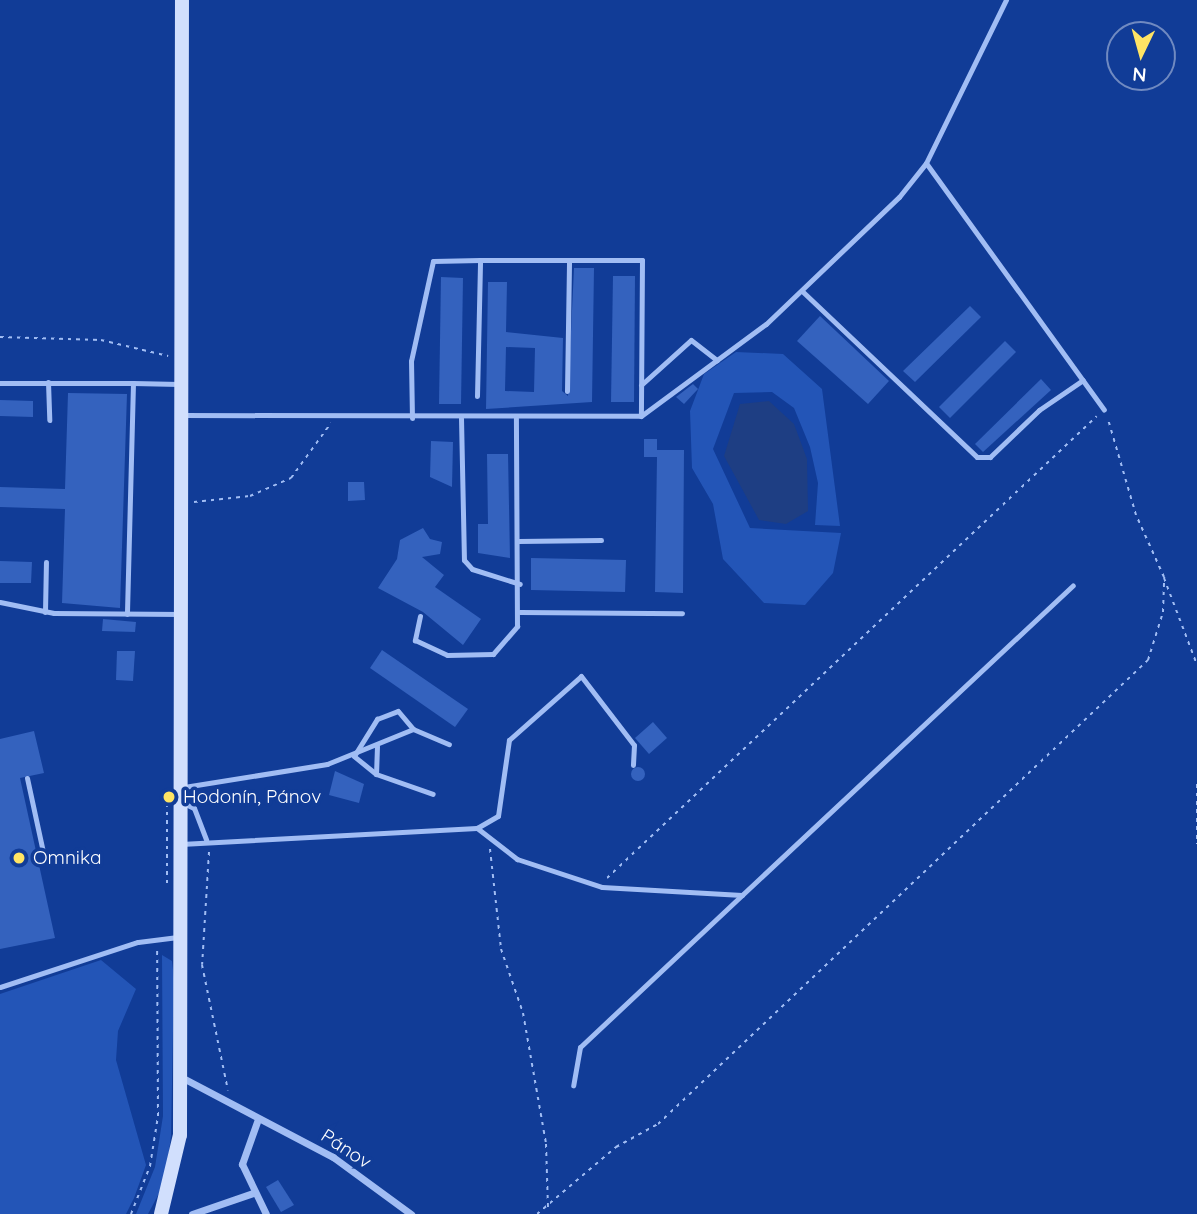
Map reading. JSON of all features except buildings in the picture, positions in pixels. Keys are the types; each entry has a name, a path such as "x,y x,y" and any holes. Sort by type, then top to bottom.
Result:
{"main road":[{"path":"163,1213 177,1166 181,1077 182,0"}],"street":[{"name":"Pánov","path":"181,1077 226,1098 258,1119 333,1157 411,1214"},
{"path":"258,1119 242,1164 253,1193 266,1214"},
{"path":"192,1214 253,1193"}],"lane":[{"path":"181,415 412,418 641,416 717,360 850,250 926,163 1006,0"},
{"path":"926,163 1104,410"},
{"path":"477,396 480,260"},
{"path":"412,418 411,360 433,261 480,260 642,260 641,416"},
{"path":"567,391 569,260"},
{"path":"802,291 977,457 990,457 1039,410 1083,380"},
{"path":"640,386 691,340 717,360"},
{"path":"48,382 49,420"},
{"path":"0,383 182,384"},
{"path":"127,614 133,383"},
{"path":"461,418 464,560 472,569 520,584"},
{"path":"420,616 415,640 447,655 473,655 503,649 520,612 516,418"},
{"path":"518,541 601,540"},
{"path":"45,612 46,562"},
{"path":"573,1085 580,1047 1073,585"},
{"path":"0,602 45,612 181,614"},
{"path":"520,612 682,613"},
{"path":"181,844 206,840 478,828 498,816 509,740 581,676 634,745 633,765"},
{"path":"354,756 386,711 404,714 413,729 449,744"},
{"path":"181,794 354,756 413,729"},
{"path":"376,774 377,746"},
{"path":"354,756 376,774 433,794"},
{"path":"27,778 43,852"},
{"path":"181,794 194,808 206,840"},
{"path":"478,828 491,841 529,865 599,886 742,895"},
{"path":"0,987 157,938 181,937"}],"path":[{"path":"0,337 101,340 182,360"},
{"path":"599,886 1104,410 1197,665"},
{"path":"181,503 250,496 291,478 334,416"},
{"path":"537,1214 549,1208 617,1147 657,1124 1148,660 1163,612 1164,577"},
{"path":"1197,784 1197,844"},
{"path":"165,827 167,886"},
{"path":"206,840 212,874 202,965 228,1076 226,1098"},
{"path":"491,841 489,876 501,948 524,1021 546,1143 549,1208"},
{"path":"131,1214 150,1166 158,1116 157,938"}],"shaded area":[{"path":"736,352 783,354 822,389 840,526 815,525 818,483 810,447 794,408 772,392 734,393 713,449 750,528 841,533 833,573 805,605 764,603 723,559 713,504 692,468 690,411 704,374"},
{"path":"769,401 794,424 807,459 808,511 786,524 759,520 724,456 740,404"},
{"path":"162,955 172,961 174,978 171,1136 165,1182 148,1214 136,1214 155,1167 163,1116"},
{"path":"101,960 136,989 118,1031 116,1060 146,1165 134,1198 126,1214 0,1214 0,994"}],"place":[{"name":"Hodonín, Pánov","path":"169,797"},
{"name":"Omnika","path":"19,858"}]}
